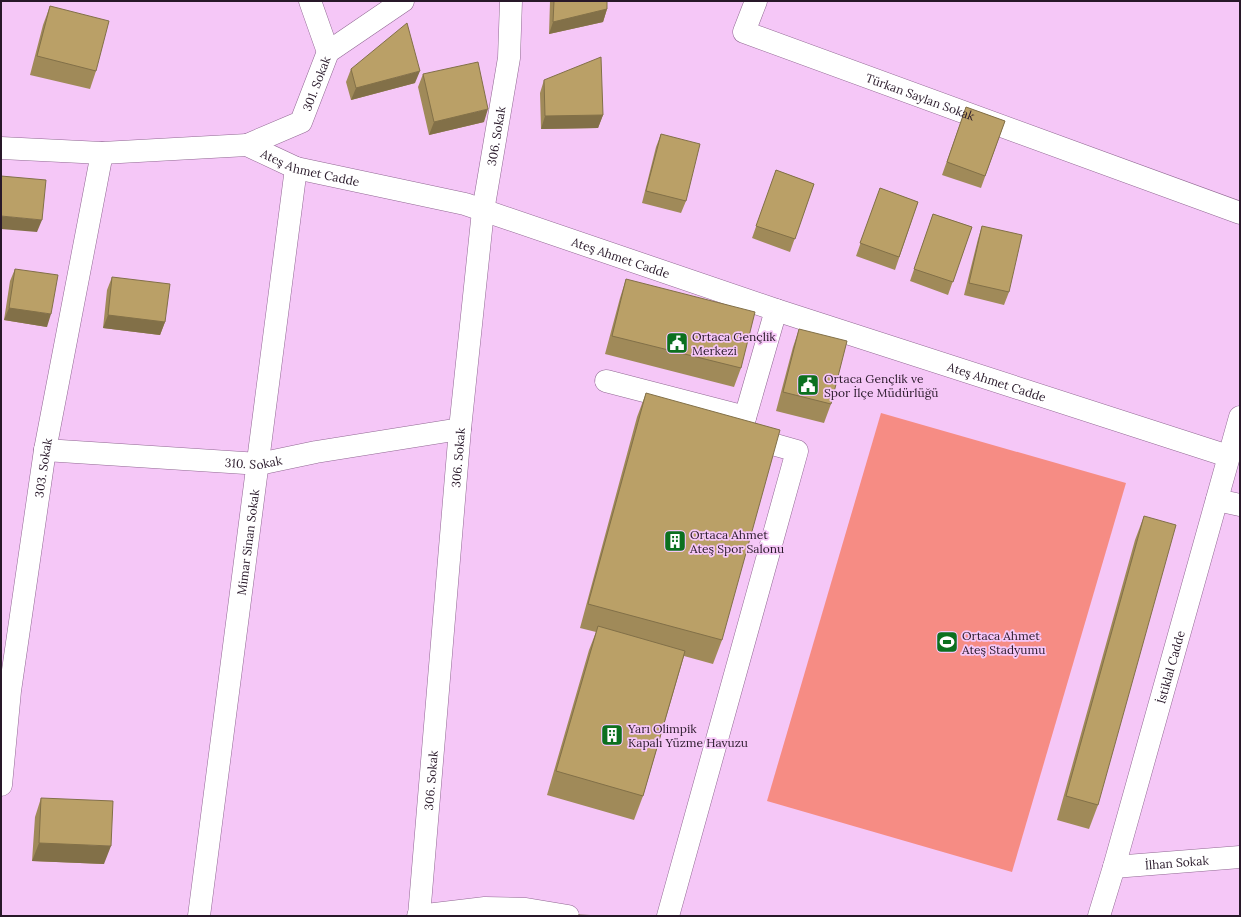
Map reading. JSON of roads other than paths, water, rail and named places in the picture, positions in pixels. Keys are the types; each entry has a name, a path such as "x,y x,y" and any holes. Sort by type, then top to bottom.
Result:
{"street":[{"path":"310,1 328,52"},
{"name":"301. Sokak","path":"247,145 301,122 328,52 403,1"},
{"name":"306. Sokak","path":"418,916 460,429 483,211 509,58 511,1"},
{"name":"Türkan Saylan Sokak","path":"756,1 744,32 1240,213"},
{"name":"Ateş Ahmet Cadde","path":"1,148 102,153 247,145 296,168 465,204 776,310 1228,456"},
{"name":"303. Sokak","path":"1,784 10,691 45,450 102,153"},
{"name":"Mimar Sinan Sokak","path":"199,916 259,464 296,168"},
{"path":"668,916 797,451 740,435 776,310"},
{"path":"606,381 745,417"},
{"name":"310. Sokak","path":"45,450 259,464 316,452 460,429"},
{"name":"İstiklal Cadde","path":"1099,916 1217,500 1228,456 1238,429"},
{"path":"1217,500 1240,505"},
{"name":"İlhan Sokak","path":"1114,867 1240,857"},
{"path":"418,916 485,908 568,916"}],"place":[{"name":"Ortaca Gençlik Merkezi","path":"677,343"},
{"name":"Ortaca Gençlik ve Spor İlçe Müdürlüğü","path":"808,385"},
{"name":"Ortaca Ahmet Ateş Spor Salonu","path":"675,541"},
{"name":"Ortaca Ahmet Ateş Stadyumu","path":"947,642"},
{"name":"Yarı Olimpik Kapalı Yüzme Havuzu","path":"612,735"}]}
